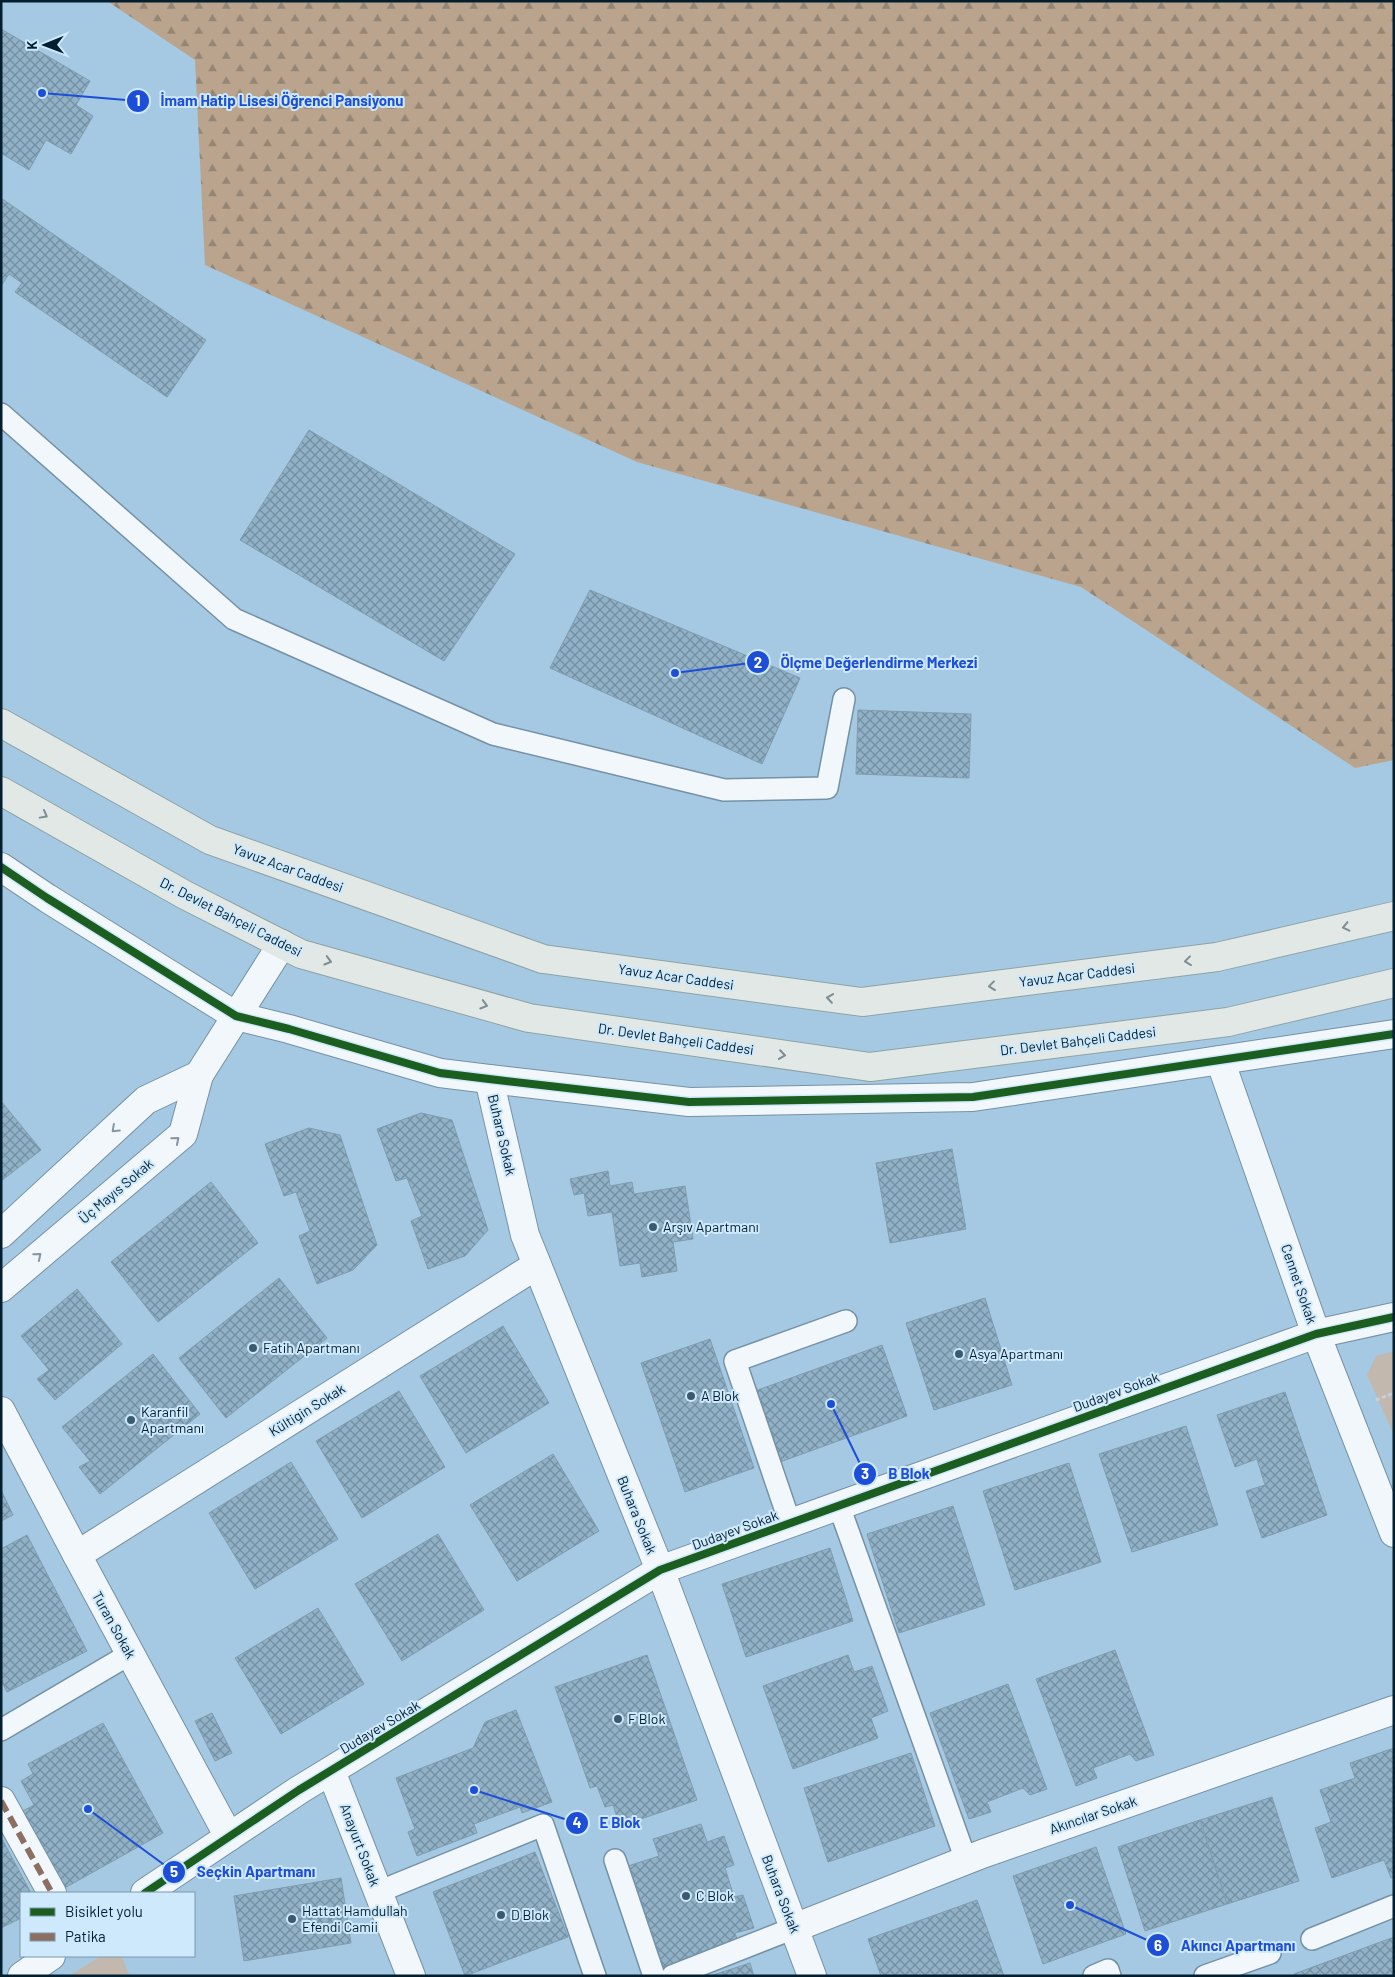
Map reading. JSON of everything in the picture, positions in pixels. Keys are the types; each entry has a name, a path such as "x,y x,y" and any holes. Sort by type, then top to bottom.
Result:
{"main road":[{"name":"Yavuz Acar Caddesi","path":"1,722 210,840 543,959 862,1002 1217,958 1394,916"},
{"name":"Dr. Devlet Bahçeli Caddesi","path":"1,791 185,895 301,954 529,1018 870,1068 1228,1022 1394,983"}],"street":[{"path":"1,867 47,898 236,1016 289,1029 440,1073 489,1079 689,1102 973,1097 1394,1034"},
{"name":"Üç Mayıs Sokak","path":"1,1288 183,1134 199,1074 282,944"},
{"name":"Cennet Sokak","path":"1220,1060 1316,1334 1394,1533"},
{"path":"1,1234 146,1100 199,1074"},
{"name":"Buhara Sokak","path":"489,1079 525,1235 660,1570 812,1976"},
{"name":"Kültigin Sokak","path":"77,1555 537,1265"},
{"name":"Dudayev Sokak","path":"147,1892 331,1771 660,1570 1316,1334 1394,1317"},
{"name":"Turan Sokak","path":"1,1411 230,1837"},
{"name":"Akıncılar Sokak","path":"794,1928 966,1860 1394,1710"},
{"name":"Anayurt Sokak","path":"331,1771 411,1976"},
{"path":"1,1801 51,1892"},
{"path":"22,1976 50,1957"}],"lane":[{"path":"1,414 234,620 493,734 724,790 826,788 844,699"},
{"path":"790,1523 735,1361 846,1321"},
{"path":"839,1506 966,1860"},
{"path":"1,1730 130,1654"},
{"path":"378,1892 543,1825 595,1976"},
{"path":"615,1860 654,1976"},
{"path":"1312,1939 1394,1906"},
{"path":"672,1976 794,1928"},
{"path":"1206,1976 1270,1953"},
{"path":"1094,1976 1108,1970 1110,1976"}],"shaded area":[{"path":"1394,1351 1394,1435 1367,1375 1376,1356"},
{"path":"99,1957 121,1957 130,1976 69,1976"}],"green space":[{"path":"107,1 1394,1 1394,760 1355,768 1081,587 637,462 205,265 195,60"}],"building":[{"path":"1,29 90,81 76,105 93,116 71,154 46,140 29,170 1,153"},
{"path":"1,198 206,340 167,397 15,292 22,283 9,274 1,286"},
{"path":"309,430 515,554 444,661 240,540"},
{"path":"590,590 800,678 762,764 550,668"},
{"path":"858,710 971,714 969,778 856,774"},
{"path":"1,1101 41,1150 1,1181"},
{"path":"421,1113 452,1120 488,1230 465,1256 428,1269 411,1221 422,1216 407,1178 396,1181 377,1129"},
{"path":"309,1128 340,1135 377,1245 353,1270 317,1284 299,1236 310,1231 296,1192 284,1196 265,1144"},
{"path":"952,1149 966,1229 890,1243 876,1163"},
{"name":"Arşıv Apartmanı","path":"608,1171 610,1186 632,1182 634,1194 685,1186 693,1239 673,1242 677,1271 642,1277 640,1263 620,1266 612,1212 588,1216 584,1193 574,1195 570,1179"},
{"path":"211,1182 258,1243 158,1322 111,1262"},
{"name":"Fatih Apartmanı","path":"279,1278 327,1338 226,1418 179,1358"},
{"path":"77,1289 122,1344 55,1400 37,1379 49,1370 21,1336"},
{"name":"Asya Apartmanı","path":"985,1298 1012,1385 934,1410 906,1323"},
{"path":"503,1326 549,1403 466,1453 420,1376"},
{"name":"A Blok","path":"710,1339 754,1468 685,1492 641,1363"},
{"path":"882,1345 907,1416 780,1462 755,1391"},
{"name":"Karanfil Apartmanı","path":"153,1354 200,1414 100,1494 79,1467 90,1461 62,1427"},
{"path":"399,1391 445,1467 362,1518 316,1441"},
{"path":"1285,1392 1327,1515 1262,1538 1246,1491 1265,1485 1257,1459 1235,1467 1217,1415"},
{"path":"1186,1426 1218,1525 1132,1552 1099,1454"},
{"path":"553,1454 599,1531 517,1581 470,1505"},
{"path":"291,1462 338,1539 255,1589 209,1513"},
{"path":"1069,1463 1101,1562 1015,1590 983,1491"},
{"path":"1,1490 13,1515 1,1521"},
{"path":"953,1506 985,1605 899,1633 867,1534"},
{"path":"438,1534 484,1610 402,1661 355,1584"},
{"path":"27,1535 87,1651 7,1692 1,1680 1,1549"},
{"path":"830,1548 853,1621 746,1657 722,1584"},
{"path":"318,1608 364,1684 281,1734 235,1658"},
{"path":"1115,1650 1154,1755 1136,1761 1130,1754 1093,1768 1097,1778 1076,1786 1036,1679"},
{"name":"F Blok","path":"647,1655 697,1800 620,1826 613,1805 605,1807 597,1786 590,1788 555,1687"},
{"path":"848,1655 854,1672 872,1666 888,1711 871,1718 878,1738 793,1769 763,1686"},
{"path":"1008,1684 1047,1789 1030,1795 1023,1788 987,1802 991,1812 969,1819 930,1713"},
{"path":"516,1710 552,1802 522,1813 520,1807 474,1824 477,1833 417,1856 408,1832 415,1829 396,1778 473,1748 485,1722"},
{"path":"212,1713 232,1753 215,1761 195,1721"},
{"path":"103,1723 163,1833 61,1890 19,1813 34,1805 21,1781 33,1774 28,1764"},
{"path":"1394,1748 1394,1877 1391,1878 1384,1860 1332,1878 1315,1828 1331,1822 1320,1790 1355,1778 1350,1763"},
{"path":"911,1753 935,1826 828,1862 804,1788"},
{"path":"1272,1797 1299,1881 1227,1904 1200,1820"},
{"path":"1200,1820 1227,1904 1145,1931 1118,1847"},
{"name":"C Blok","path":"701,1824 707,1842 724,1836 734,1865 725,1868 734,1897 743,1895 754,1928 735,1933 739,1944 662,1969 628,1866 659,1856 653,1839"},
{"path":"1,1837 30,1892 20,1892 20,1918 1,1928"},
{"path":"1096,1847 1126,1934 1043,1964 1013,1876"},
{"name":"D Blok","path":"535,1852 568,1937 465,1976 433,1892"},
{"name":"Hattat Hamdullah Efendi Camii","path":"341,1878 351,1943 244,1961 234,1896"},
{"path":"977,1900 1004,1976 881,1976 868,1939"},
{"path":"1394,1937 1394,1976 1295,1976 1294,1974"},
{"path":"750,1963 754,1976 710,1976"}],"marked path":[{"path":"1,1801 51,1892"}],"cycle path":[{"path":"1,867 47,898 236,1016 289,1029 440,1073 489,1079 689,1102 973,1097 1394,1034"},
{"path":"146,1892 299,1790 660,1570 1316,1334 1394,1317"}],"place":[{"name":"İmam Hatip Lisesi Öğrenci Pansiyonu","path":"42,93"},
{"name":"Ölçme Değerlendirme Merkezi","path":"675,673"},
{"name":"Arşıv Apartmanı","path":"653,1227"},
{"name":"Fatih Apartmanı","path":"253,1348"},
{"name":"Asya Apartmanı","path":"959,1354"},
{"name":"A Blok","path":"691,1396"},
{"name":"B Blok","path":"831,1404"},
{"name":"Karanfil Apartmanı","path":"131,1420"},
{"name":"F Blok","path":"618,1719"},
{"name":"E Blok","path":"474,1790"},
{"name":"Seçkin Apartmanı","path":"88,1809"},
{"name":"C Blok","path":"686,1896"},
{"name":"Akıncı Apartmanı","path":"1070,1905"},
{"name":"D Blok","path":"501,1915"},
{"name":"Hattat Hamdullah Efendi Camii","path":"292,1919"}]}
